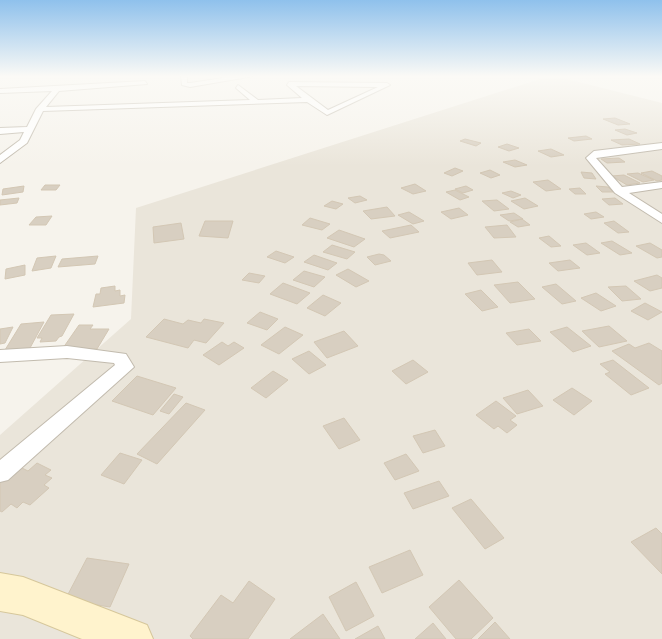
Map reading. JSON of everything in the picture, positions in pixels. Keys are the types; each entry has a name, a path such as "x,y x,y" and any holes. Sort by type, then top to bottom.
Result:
{"street":[{"path":"0,160 24,141 43,106"},
{"path":"40,109 133,108 158,106"},
{"path":"317,106 327,113 342,106"},
{"path":"0,131 31,129"},
{"path":"662,146 594,154 591,158 620,191 662,220"},
{"path":"620,191 662,185"},
{"path":"0,356 67,352 120,358 124,368 0,473"},
{"path":"0,592 23,596 133,639"}],"shaded area":[{"path":"456,106 662,106 662,639 0,639 0,435 131,319 136,208"}],"building":[{"path":"615,118 630,124 618,125 603,119"},
{"path":"625,129 637,133 627,135 615,130"},
{"path":"586,136 592,139 574,141 568,138"},
{"path":"465,139 481,143 476,146 460,141"},
{"path":"629,139 640,144 622,145 611,140"},
{"path":"507,144 519,148 509,151 498,147"},
{"path":"551,149 564,155 551,157 538,151"},
{"path":"619,158 625,162 607,163 601,159"},
{"path":"515,160 527,165 515,167 503,162"},
{"path":"455,168 463,171 452,176 444,173"},
{"path":"490,170 500,175 491,178 480,173"},
{"path":"652,171 662,176 662,180 657,181 641,173"},
{"path":"581,172 592,173 596,179 584,178"},
{"path":"638,173 654,180 643,182 627,174"},
{"path":"624,175 640,183 627,185 612,176"},
{"path":"548,180 561,189 546,191 533,182"},
{"path":"415,184 426,191 413,194 401,188"},
{"path":"45,185 60,185 56,190 41,190"},
{"path":"24,186 23,192 2,195 3,189"},
{"path":"466,186 473,190 463,193 455,189"},
{"path":"596,186 608,187 613,192 602,192"},
{"path":"580,188 586,194 575,194 569,189"},
{"path":"455,190 469,197 460,200 446,192"},
{"path":"511,191 521,195 513,198 502,193"},
{"path":"360,196 367,200 355,203 348,198"},
{"path":"19,198 17,203 0,205 0,200"},
{"path":"525,198 538,206 524,209 511,201"},
{"path":"615,198 623,204 609,205 602,199"},
{"path":"497,200 509,209 494,211 482,201"},
{"path":"332,201 343,204 336,209 324,206"},
{"path":"387,207 395,216 371,219 363,211"},
{"path":"459,208 468,215 451,219 441,212"},
{"path":"409,212 424,221 413,224 398,215"},
{"path":"596,212 604,217 591,219 584,214"},
{"path":"514,213 523,219 509,221 500,215"},
{"path":"52,216 46,225 29,225 36,217"},
{"path":"310,218 330,224 322,230 302,225"},
{"path":"522,219 530,225 518,227 510,222"},
{"path":"205,221 233,221 228,238 199,236"},
{"path":"614,221 629,232 618,233 604,223"},
{"path":"181,223 184,239 154,243 153,227"},
{"path":"411,225 419,232 390,238 382,231"},
{"path":"507,225 516,237 494,238 485,227"},
{"path":"339,230 365,239 354,247 327,238"},
{"path":"549,236 561,246 551,247 539,238"},
{"path":"612,241 632,253 620,255 601,243"},
{"path":"586,243 600,253 587,255 573,245"},
{"path":"650,243 662,250 662,257 657,258 636,246"},
{"path":"332,245 355,252 347,259 323,252"},
{"path":"276,251 294,257 285,263 267,257"},
{"path":"379,254 384,255 391,261 375,265 367,257"},
{"path":"314,255 337,263 328,270 304,262"},
{"path":"56,256 51,268 32,271 37,258"},
{"path":"98,256 95,264 58,267 62,259"},
{"path":"492,260 502,272 477,275 468,263"},
{"path":"570,260 580,268 558,271 549,263"},
{"path":"25,265 25,275 5,279 6,269"},
{"path":"348,269 369,281 356,287 336,275"},
{"path":"304,271 325,277 314,287 293,280"},
{"path":"249,273 265,276 259,283 242,280"},
{"path":"657,275 662,278 662,288 650,291 634,281"},
{"path":"518,282 535,299 510,303 494,285"},
{"path":"283,283 310,293 297,304 270,294"},
{"path":"556,284 576,301 562,304 542,287"},
{"path":"115,286 115,291 120,290 120,296 125,295 124,303 93,307 96,294 100,294 101,288"},
{"path":"626,286 641,299 622,301 608,287"},
{"path":"481,290 498,307 482,311 465,294"},
{"path":"596,293 616,306 601,311 581,298"},
{"path":"323,295 341,303 325,316 307,308"},
{"path":"645,303 662,312 648,320 631,311"},
{"path":"260,312 278,319 267,330 247,323"},
{"path":"74,314 62,336 56,341 40,342 42,338 37,338 51,315"},
{"path":"164,319 183,324 188,320 201,323 204,319 224,323 206,343 194,340 188,348 146,337"},
{"path":"44,322 30,348 5,350 21,324"},
{"path":"79,325 93,325 90,329 109,329 97,349 63,348"},
{"path":"609,326 627,341 599,347 582,331"},
{"path":"13,327 5,343 0,344 0,329"},
{"path":"285,327 303,335 279,354 261,345"},
{"path":"567,327 591,346 573,352 550,332"},
{"path":"529,329 541,341 517,345 506,333"},
{"path":"344,331 358,346 327,358 314,342"},
{"path":"222,342 228,346 234,342 244,348 219,365 203,355"},
{"path":"649,343 662,351 662,383 659,385 612,351 629,344 635,348"},
{"path":"309,351 326,365 309,374 292,359"},
{"path":"413,360 428,372 406,384 392,371"},
{"path":"613,360 649,388 631,395 605,374 610,372 600,364"},
{"path":"273,371 288,380 266,398 251,388"},
{"path":"137,376 176,388 153,415 112,401"},
{"path":"572,388 592,401 574,415 553,400"},
{"path":"528,390 543,406 517,414 503,398"},
{"path":"174,394 183,397 169,414 160,411"},
{"path":"496,401 516,416 510,420 517,425 507,433 498,426 494,429 476,415"},
{"path":"186,403 205,410 157,464 137,454"},
{"path":"344,418 360,440 339,449 323,426"},
{"path":"435,430 445,446 423,453 413,436"},
{"path":"120,453 142,460 124,484 101,475"},
{"path":"406,454 419,471 395,480 384,463"},
{"path":"37,463 51,470 45,475 52,478 44,485 49,488 30,505 23,502 17,508 11,504 2,512 0,511 0,480 14,475 22,468 28,471"},
{"path":"439,481 449,496 413,509 404,493"},
{"path":"471,499 504,538 485,549 452,508"},
{"path":"656,528 662,534 662,574 631,542"},
{"path":"410,550 423,575 382,593 369,567"},
{"path":"87,558 129,564 110,607 65,600"},
{"path":"459,580 493,618 471,639 456,639 429,607"},
{"path":"249,581 275,599 248,639 193,639 190,636 221,595 233,603"},
{"path":"356,582 374,616 346,631 329,597"},
{"path":"323,614 340,639 290,639"},
{"path":"495,622 510,639 478,639"},
{"path":"433,623 446,639 415,639"},
{"path":"378,626 385,639 355,639"}]}
